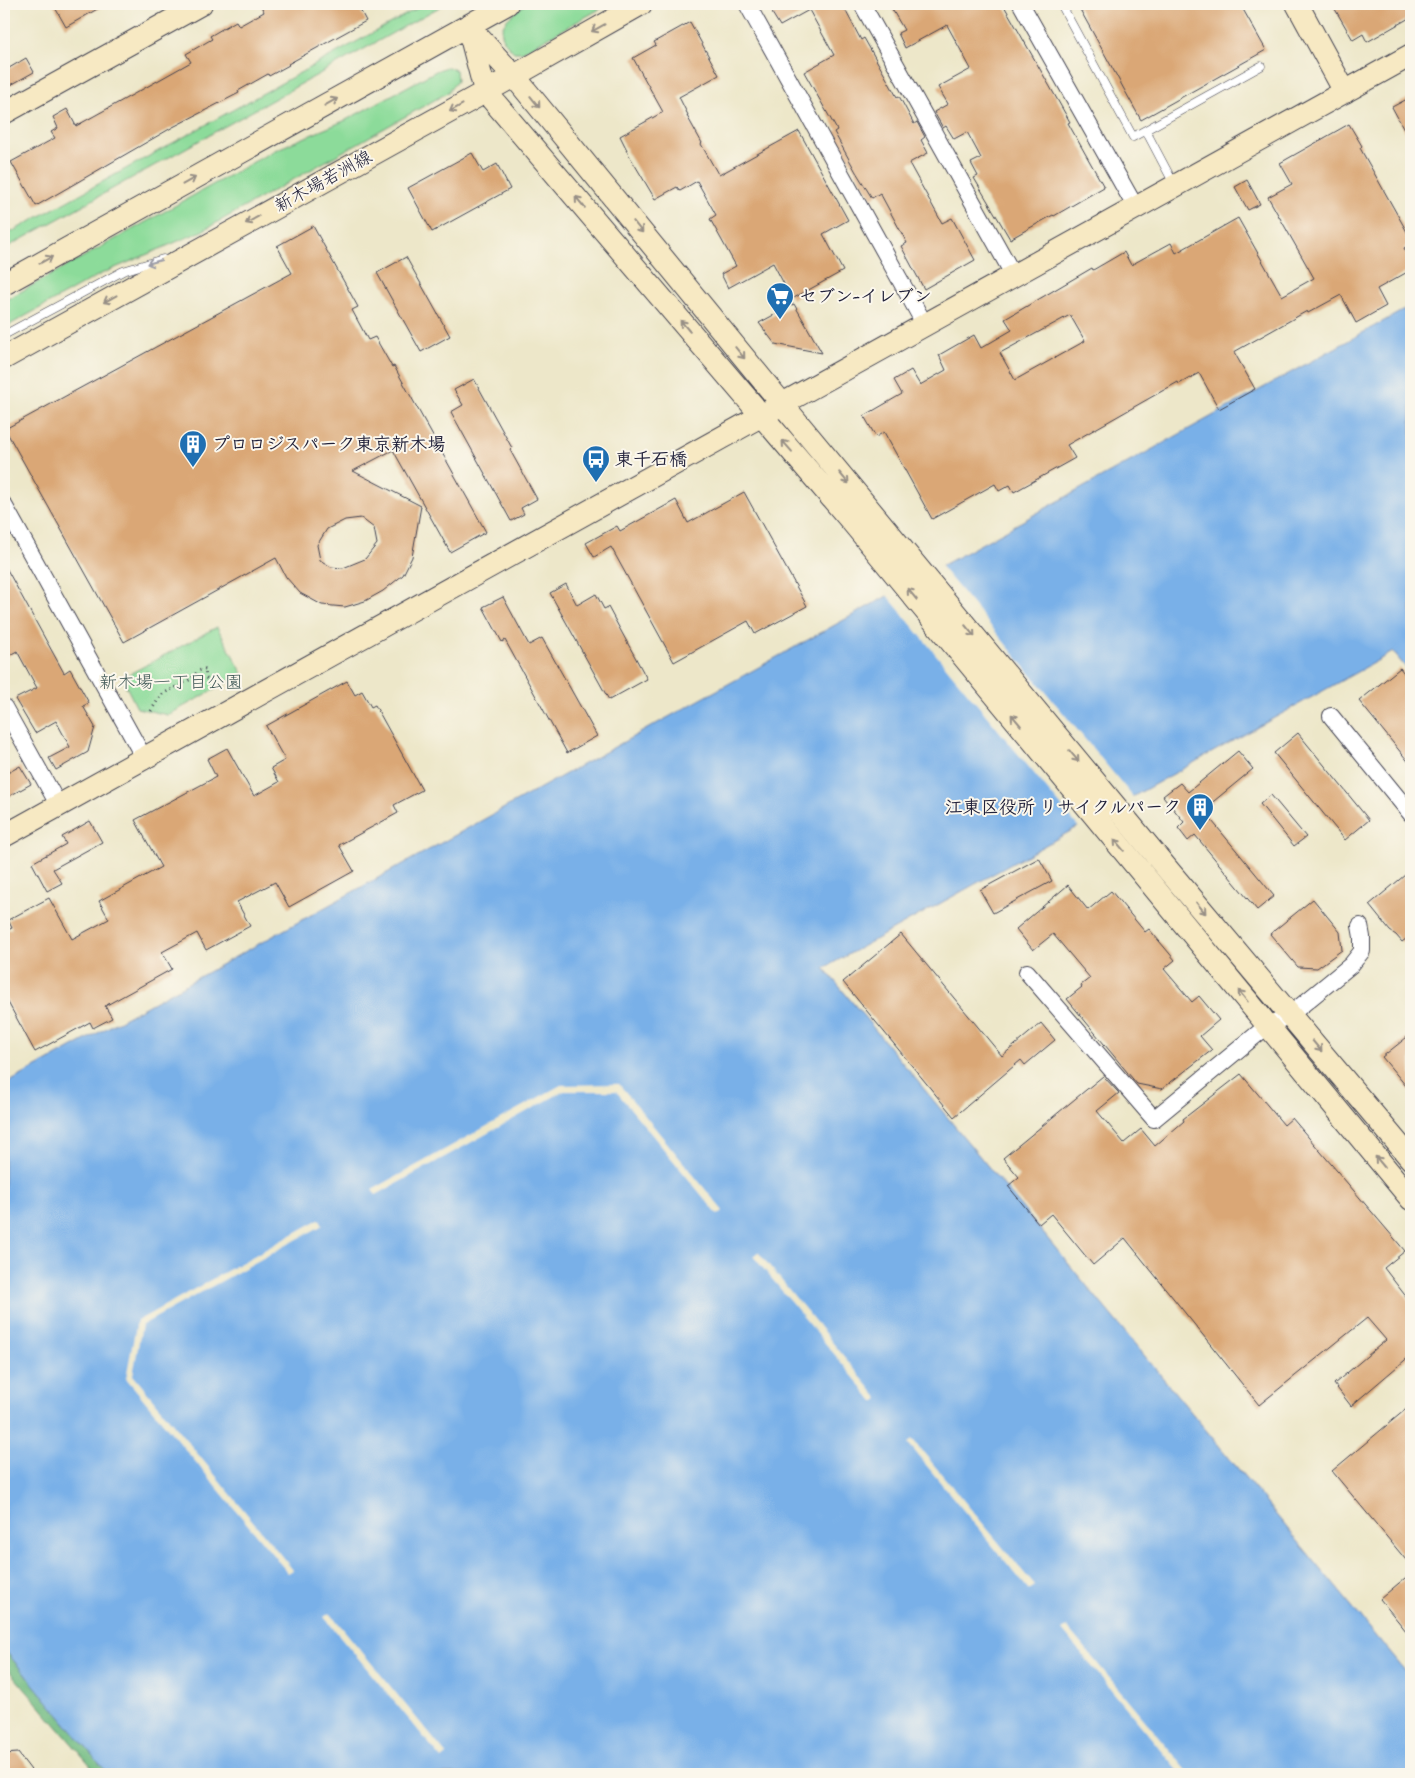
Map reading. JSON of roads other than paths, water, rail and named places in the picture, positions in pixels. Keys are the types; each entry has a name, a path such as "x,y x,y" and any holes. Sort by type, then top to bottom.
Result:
{"street":[{"path":"4,112 201,4"},
{"path":"4,284 507,4"},
{"name":"新木場若洲線","path":"4,358 641,4"},
{"path":"747,4 925,325"},
{"path":"862,4 1014,276"},
{"path":"1021,4 1136,208"},
{"path":"1297,4 1345,92"},
{"path":"468,26 514,76 783,405 863,518 1150,883 1411,1199"},
{"path":"468,26 486,91 762,416 863,518 1169,871 1411,1159"},
{"path":"4,836 1411,55"},
{"path":"4,505 144,758"},
{"path":"4,707 59,806"},
{"path":"1331,716 1411,814"},
{"path":"1027,972 1154,1119 1267,1026 1291,1014 1351,965 1362,951 1360,926"}],"lane":[{"path":"1061,4 1133,138 1262,66"},
{"path":"1146,131 1175,186"},
{"path":"4,335 123,271 201,248"}],"water":[{"path":"1411,306 1411,674 1393,652 824,968 1411,1678 1411,1774 108,1774 4,1649 4,1085"}],"place":[{"name":"セブン-イレブン","path":"780,320"},
{"name":"プロロジスパーク東京新木場","path":"193,468"},
{"name":"東千石橋","path":"596,483"},
{"name":"江東区役所 リサイクルパーク","path":"1200,831"}],"park label":[{"name":"新木場一丁目公園","path":"171,682"}]}
